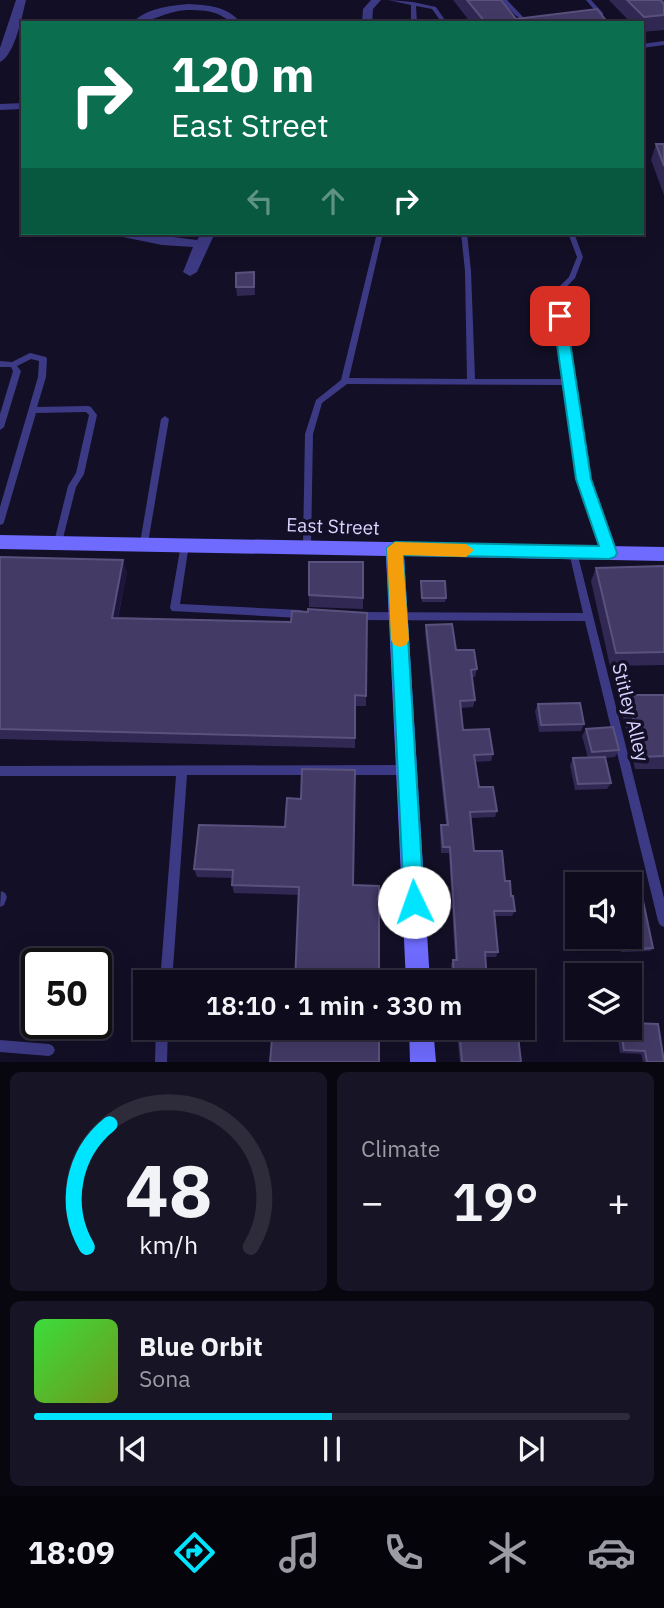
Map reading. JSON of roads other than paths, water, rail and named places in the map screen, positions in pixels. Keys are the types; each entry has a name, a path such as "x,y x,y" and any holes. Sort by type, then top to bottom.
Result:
{"main road":[{"name":"East Street","path":"0,542 664,554"},
{"path":"395,548 417,970"},
{"path":"422,1040 423,1062"}],"street":[{"path":"0,59 12,34 21,0"},
{"path":"367,21 368,9 376,0"},
{"path":"139,21 147,14 159,10 195,6 226,13 234,21"},
{"path":"0,107 21,106"},
{"path":"131,235 162,242 204,238 190,272"}],"lane":[{"path":"390,0 434,8 444,21"},
{"path":"503,0 522,19 536,21"},
{"path":"588,0 608,21"},
{"path":"413,3 414,21"},
{"path":"581,16 601,14"},
{"path":"644,46 664,43"},
{"path":"307,546 309,434 319,402 345,381 380,235"},
{"path":"464,235 468,271 471,382"},
{"path":"572,235 580,257 572,278 556,294 583,479 609,553"},
{"path":"0,364 13,365 30,356 43,359 42,377 0,522"},
{"path":"0,427 17,371 13,365"},
{"path":"345,381 570,382"},
{"path":"33,410 88,409 93,415 80,474 72,486 58,542"},
{"path":"144,543 165,419"},
{"path":"185,544 175,608 311,614"},
{"name":"Stitley Alley","path":"573,552 664,921"},
{"path":"351,615 589,617"},
{"path":"0,771 182,772 282,768 407,770"},
{"path":"167,970 182,772"},
{"path":"157,1059 160,1040"},
{"path":"0,1046 49,1050"}]}
